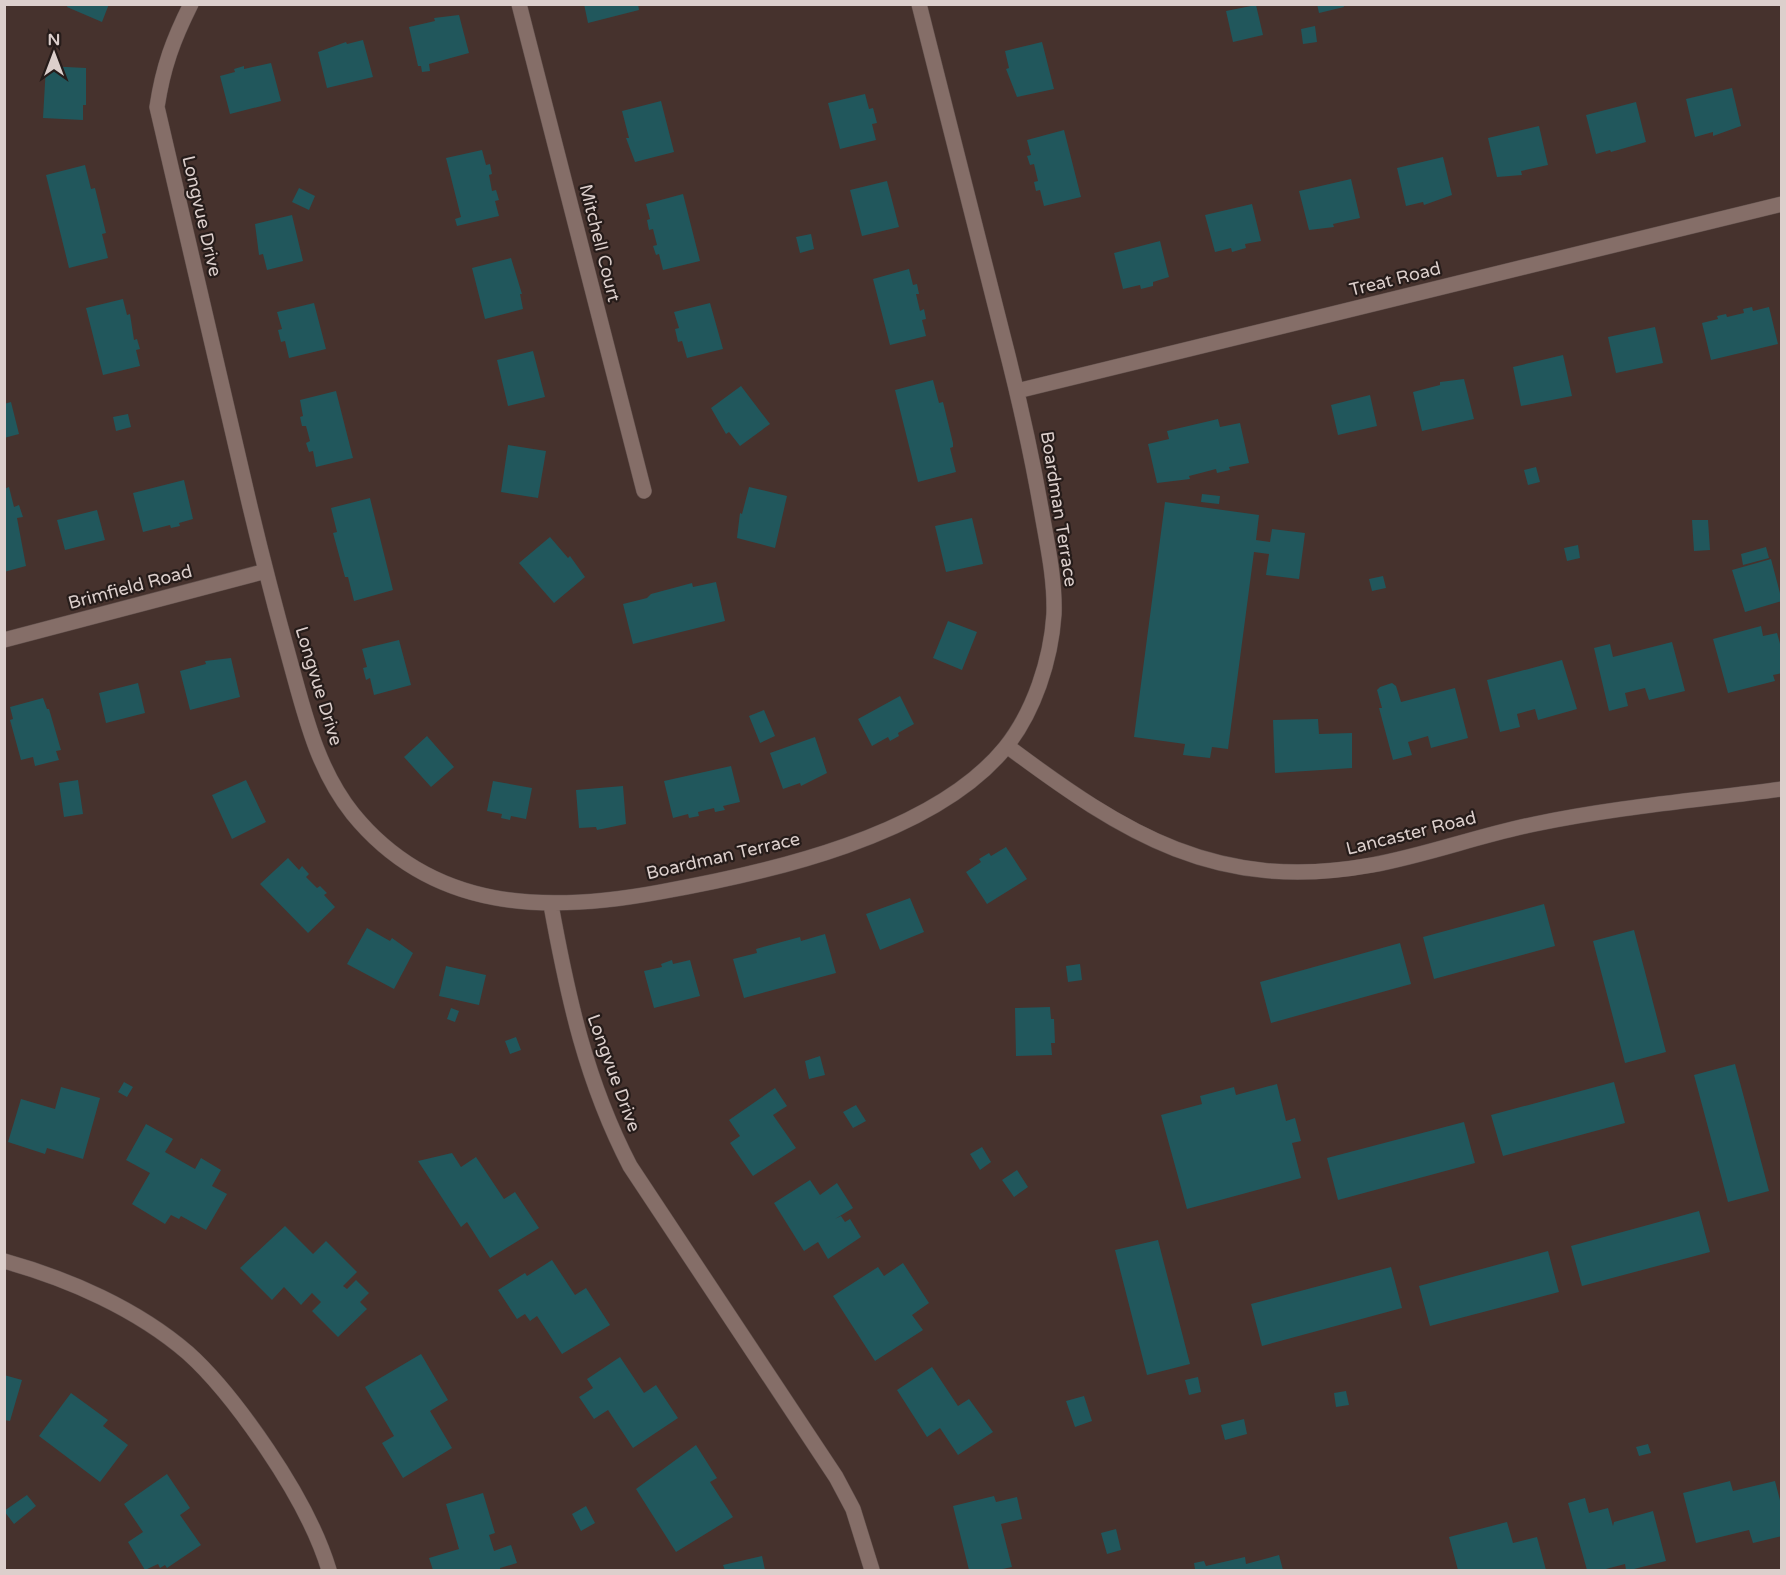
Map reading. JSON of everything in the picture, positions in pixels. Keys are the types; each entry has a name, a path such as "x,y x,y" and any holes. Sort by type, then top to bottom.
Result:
{"street":[{"name":"Longvue Drive","path":"191,4 170,47 161,76 157,107 266,571 312,743 332,784 356,818 389,848 426,873 468,892 510,902 551,905 568,1000 582,1051 609,1126 630,1166 836,1477 853,1509 872,1570"},
{"name":"Mitchell Court","path":"519,4 644,491"},
{"name":"Boardman Terrace","path":"551,905 601,902 709,883 766,870 865,838 908,819 950,796 982,772 1006,746 1036,693 1048,656 1054,618 1054,578 1017,391 919,4"},
{"name":"Treat Road","path":"1017,391 1782,204"},
{"name":"Brimfield Road","path":"4,640 266,571"},
{"name":"Lancaster Road","path":"1006,746 1069,793 1144,838 1184,854 1258,871 1339,871 1375,865 1537,824 1782,789"},
{"path":"4,1261 56,1278 99,1296 148,1325 188,1353 224,1391 283,1472 310,1522 329,1570"}],"building":[{"path":"68,4 109,4 102,22 67,7"},
{"path":"584,4 638,4 639,10 588,23"},
{"path":"1317,4 1343,4 1344,7 1319,13"},
{"path":"1256,5 1263,35 1233,42 1226,11"},
{"path":"459,15 469,53 429,64 430,71 422,72 421,66 418,66 409,27 435,21 434,18"},
{"path":"1315,26 1317,42 1303,44 1301,29"},
{"path":"363,40 373,77 327,88 318,52 346,42 347,44"},
{"path":"1042,42 1054,89 1017,97 1006,69 1009,68 1005,51"},
{"path":"271,63 281,101 230,114 220,76 235,72 234,69 244,66 244,69"},
{"path":"46,66 86,68 86,105 83,105 83,120 43,118"},
{"path":"1732,88 1741,126 1713,136 1713,132 1695,137 1686,99"},
{"path":"865,94 869,109 873,108 877,123 872,124 876,140 840,149 828,103"},
{"path":"661,101 674,152 635,162 626,138 629,138 622,111"},
{"path":"1636,102 1646,142 1596,154 1586,115"},
{"path":"1539,126 1548,165 1521,171 1522,175 1497,177 1488,138"},
{"path":"1064,130 1081,197 1044,206 1040,190 1036,191 1034,182 1038,181 1034,164 1030,165 1027,156 1031,155 1027,140"},
{"path":"482,150 486,165 490,164 492,174 489,175 492,191 496,190 499,200 495,201 499,216 457,226 455,219 461,217 446,158"},
{"path":"1443,157 1452,195 1424,205 1423,202 1406,206 1397,168"},
{"path":"85,165 91,189 95,188 106,233 102,234 108,258 69,268 46,175"},
{"path":"1351,179 1360,218 1333,224 1334,227 1309,230 1299,191"},
{"path":"887,181 899,227 862,236 850,190"},
{"path":"299,188 315,196 309,210 292,202"},
{"path":"683,194 700,261 663,270 659,254 656,255 653,246 657,245 653,229 649,230 647,220 650,219 646,204"},
{"path":"1252,204 1261,241 1245,244 1246,248 1232,252 1231,248 1215,252 1205,215"},
{"path":"292,215 303,261 267,270 263,254 259,255 255,224"},
{"path":"811,234 814,249 800,253 796,237"},
{"path":"1160,241 1169,277 1153,282 1153,286 1141,289 1140,285 1123,289 1114,253"},
{"path":"511,258 522,294 520,294 523,309 485,319 472,268"},
{"path":"909,269 913,285 917,284 919,294 916,294 920,311 924,309 926,319 922,320 926,336 890,345 873,279"},
{"path":"123,299 127,315 130,314 134,340 137,339 140,349 136,350 140,366 103,375 86,308"},
{"path":"314,303 326,349 289,358 285,341 281,342 278,330 282,329 277,312"},
{"path":"710,303 723,349 687,358 682,341 678,342 675,329 679,328 674,312"},
{"path":"1752,307 1753,311 1769,307 1778,344 1711,360 1702,323 1718,319 1717,316 1726,314 1727,317 1744,313 1743,309"},
{"path":"1655,327 1663,363 1616,373 1608,337"},
{"path":"533,351 545,397 508,406 497,360"},
{"path":"1563,355 1572,396 1521,406 1513,367"},
{"path":"1464,379 1474,419 1422,431 1413,392 1440,385 1440,382"},
{"path":"933,380 939,403 943,402 953,443 953,447 950,448 956,472 918,482 895,390"},
{"path":"741,386 770,424 740,446 729,432 726,434 711,408"},
{"path":"336,391 353,458 316,467 313,451 309,452 306,443 310,441 306,426 302,426 300,400"},
{"path":"1370,395 1377,426 1338,435 1331,405"},
{"path":"11,402 19,434 4,438 4,404"},
{"path":"128,414 131,427 116,431 113,417"},
{"path":"1218,419 1220,427 1240,423 1249,463 1229,467 1230,470 1217,473 1216,469 1189,476 1190,479 1157,483 1148,444 1169,439 1167,431"},
{"path":"508,445 546,451 538,498 501,492"},
{"path":"1536,467 1540,482 1528,485 1524,470"},
{"path":"184,480 193,519 179,523 180,526 171,528 170,525 143,532 133,493"},
{"path":"9,487 14,507 19,505 23,517 17,518 26,566 4,572 4,489"},
{"path":"749,487 787,496 775,548 737,538 740,513 742,514"},
{"path":"1202,494 1220,496 1219,504 1201,502"},
{"path":"370,498 393,590 354,601 333,533 337,532 331,508"},
{"path":"1165,502 1259,515 1256,540 1270,542 1272,529 1305,533 1299,579 1266,575 1269,554 1254,552 1228,749 1212,747 1210,758 1183,755 1185,744 1134,737"},
{"path":"97,510 105,540 65,550 57,520"},
{"path":"972,518 983,564 946,572 935,526"},
{"path":"1692,520 1708,520 1710,550 1694,551"},
{"path":"550,537 568,558 570,556 585,577 554,603 519,563"},
{"path":"1578,545 1580,558 1567,561 1564,548"},
{"path":"1766,547 1769,558 1743,565 1741,554"},
{"path":"1771,559 1782,601 1745,612 1732,570"},
{"path":"1383,576 1386,588 1372,591 1369,579"},
{"path":"716,582 725,621 633,644 623,604 692,583 693,587"},
{"path":"948,621 977,632 962,670 933,658"},
{"path":"1761,626 1763,636 1777,633 1782,651 1782,673 1773,675 1775,681 1728,693 1713,639"},
{"path":"399,640 411,685 374,695 370,678 366,680 363,668 367,667 362,649"},
{"path":"1672,642 1685,691 1649,700 1645,688 1625,693 1628,706 1609,711 1594,648 1610,644 1613,657"},
{"path":"231,658 240,697 190,710 180,671 206,664 205,661"},
{"path":"1562,660 1577,709 1538,720 1535,709 1517,714 1520,727 1500,732 1487,680"},
{"path":"138,683 145,713 106,723 99,693"},
{"path":"1392,683 1396,686 1401,702 1455,688 1468,738 1431,748 1428,736 1408,742 1412,755 1393,760 1379,708 1382,708 1377,690"},
{"path":"900,696 914,724 898,733 899,736 890,741 888,737 872,746 858,719"},
{"path":"43,698 49,709 61,750 56,751 59,760 35,766 33,757 21,760 10,720 13,719 10,707"},
{"path":"764,710 775,736 760,743 749,716"},
{"path":"1318,719 1319,734 1352,733 1352,768 1275,773 1273,720"},
{"path":"427,736 454,767 431,787 404,757"},
{"path":"815,737 827,773 801,786 800,783 783,789 770,753"},
{"path":"731,766 740,802 723,806 725,810 715,812 714,808 698,812 699,816 689,818 688,814 673,818 664,781"},
{"path":"78,780 83,814 64,817 59,783"},
{"path":"246,780 266,822 232,839 212,795"},
{"path":"493,781 532,788 526,819 511,816 510,820 501,818 502,814 487,811"},
{"path":"623,786 626,824 597,830 596,827 579,828 576,790"},
{"path":"1006,847 1027,879 987,904 966,872 981,862 979,859 989,853 991,856"},
{"path":"288,858 299,870 302,866 309,874 306,877 317,888 320,886 327,893 324,895 335,907 308,933 260,884"},
{"path":"910,898 924,932 880,950 866,914"},
{"path":"1544,904 1555,946 1434,979 1423,937"},
{"path":"367,928 390,941 392,938 413,953 394,989 347,964"},
{"path":"1634,930 1666,1052 1625,1063 1593,941"},
{"path":"825,934 836,973 744,998 733,959 757,953 756,949 800,937 801,941"},
{"path":"1400,943 1411,984 1271,1023 1260,982"},
{"path":"672,960 673,964 690,960 700,996 654,1008 644,971 662,967 661,964"},
{"path":"1080,964 1082,980 1068,982 1066,966"},
{"path":"446,966 486,975 479,1005 439,996"},
{"path":"1050,1007 1051,1019 1054,1019 1055,1043 1051,1043 1052,1055 1016,1056 1015,1008"},
{"path":"451,1008 459,1011 455,1022 447,1019"},
{"path":"516,1037 521,1050 510,1054 505,1041"},
{"path":"820,1056 825,1075 809,1079 805,1061"},
{"path":"1735,1064 1769,1191 1728,1202 1694,1075"},
{"path":"124,1082 133,1087 127,1097 118,1092"},
{"path":"1614,1082 1625,1123 1503,1156 1491,1115"},
{"path":"1277,1084 1286,1121 1295,1118 1301,1141 1292,1143 1301,1178 1187,1209 1161,1115 1202,1104 1200,1096 1234,1087 1236,1095"},
{"path":"61,1087 100,1098 83,1159 47,1148 45,1154 8,1142 21,1099 55,1109"},
{"path":"775,1088 787,1106 773,1115 796,1148 753,1176 730,1143 740,1136 729,1120"},
{"path":"856,1105 866,1121 853,1128 843,1112"},
{"path":"1464,1122 1475,1163 1338,1200 1327,1158"},
{"path":"146,1124 173,1139 165,1152 195,1169 201,1158 221,1170 212,1186 227,1194 206,1230 181,1216 179,1219 171,1215 165,1224 132,1204 150,1173 126,1160"},
{"path":"982,1147 991,1162 980,1170 970,1154"},
{"path":"452,1153 461,1167 476,1157 504,1199 515,1192 539,1228 490,1258 467,1222 461,1227 418,1161"},
{"path":"1017,1170 1028,1187 1014,1197 1002,1180"},
{"path":"810,1180 820,1195 837,1183 853,1208 835,1219 841,1216 845,1222 850,1219 861,1237 828,1259 818,1242 804,1251 774,1203"},
{"path":"1699,1211 1710,1252 1582,1286 1571,1246"},
{"path":"285,1226 313,1254 326,1241 357,1272 343,1286 347,1289 356,1280 369,1293 360,1302 367,1309 338,1337 312,1311 321,1302 312,1293 301,1305 284,1287 272,1300 240,1268"},
{"path":"1158,1240 1190,1364 1147,1375 1115,1250"},
{"path":"1548,1251 1559,1292 1430,1326 1419,1286"},
{"path":"552,1260 575,1295 586,1288 610,1325 562,1354 537,1316 530,1321 525,1314 517,1319 498,1290 525,1273 527,1276"},
{"path":"903,1263 929,1303 912,1315 923,1330 875,1361 833,1296 878,1267 884,1276"},
{"path":"1391,1267 1402,1308 1262,1346 1251,1304"},
{"path":"421,1354 448,1400 430,1411 452,1448 403,1478 382,1443 394,1436 365,1387"},
{"path":"620,1357 644,1393 656,1385 678,1418 633,1448 608,1410 594,1419 579,1397 593,1388 587,1379"},
{"path":"932,1367 958,1406 969,1399 993,1432 958,1455 940,1428 927,1437 897,1390"},
{"path":"4,1375 22,1380 10,1421 4,1420"},
{"path":"1198,1377 1201,1392 1189,1395 1185,1380"},
{"path":"1346,1391 1349,1405 1336,1407 1334,1393"},
{"path":"71,1393 108,1420 103,1426 128,1445 100,1482 39,1436"},
{"path":"1084,1396 1092,1421 1075,1427 1066,1401"},
{"path":"1244,1419 1247,1434 1225,1440 1221,1425"},
{"path":"1648,1444 1651,1453 1639,1456 1636,1447"},
{"path":"696,1445 717,1478 710,1482 733,1517 676,1552 636,1489"},
{"path":"167,1474 190,1508 180,1515 201,1545 167,1568 165,1565 160,1568 158,1564 145,1570 128,1542 143,1532 124,1504"},
{"path":"1730,1481 1733,1491 1775,1481 1782,1508 1782,1536 1753,1543 1749,1530 1696,1543 1683,1493"},
{"path":"483,1493 495,1533 489,1535 494,1551 511,1545 517,1563 500,1568 500,1570 433,1570 429,1558 459,1549 446,1504"},
{"path":"27,1495 36,1506 14,1524 4,1511"},
{"path":"994,1496 996,1502 1017,1497 1022,1519 1001,1524 1012,1567 998,1570 969,1570 953,1506"},
{"path":"1585,1498 1589,1513 1608,1508 1613,1526 1614,1522 1653,1511 1666,1561 1630,1570 1626,1570 1625,1564 1602,1570 1587,1570 1568,1503"},
{"path":"586,1506 595,1523 581,1531 572,1514"},
{"path":"1507,1522 1513,1543 1537,1537 1546,1570 1458,1570 1449,1537"},
{"path":"1116,1529 1121,1550 1107,1554 1101,1533"},
{"path":"1279,1555 1283,1570 1191,1570 1195,1569 1194,1563 1204,1561 1206,1566 1245,1557 1246,1564"},
{"path":"762,1556 765,1570 725,1570 723,1565"}]}
